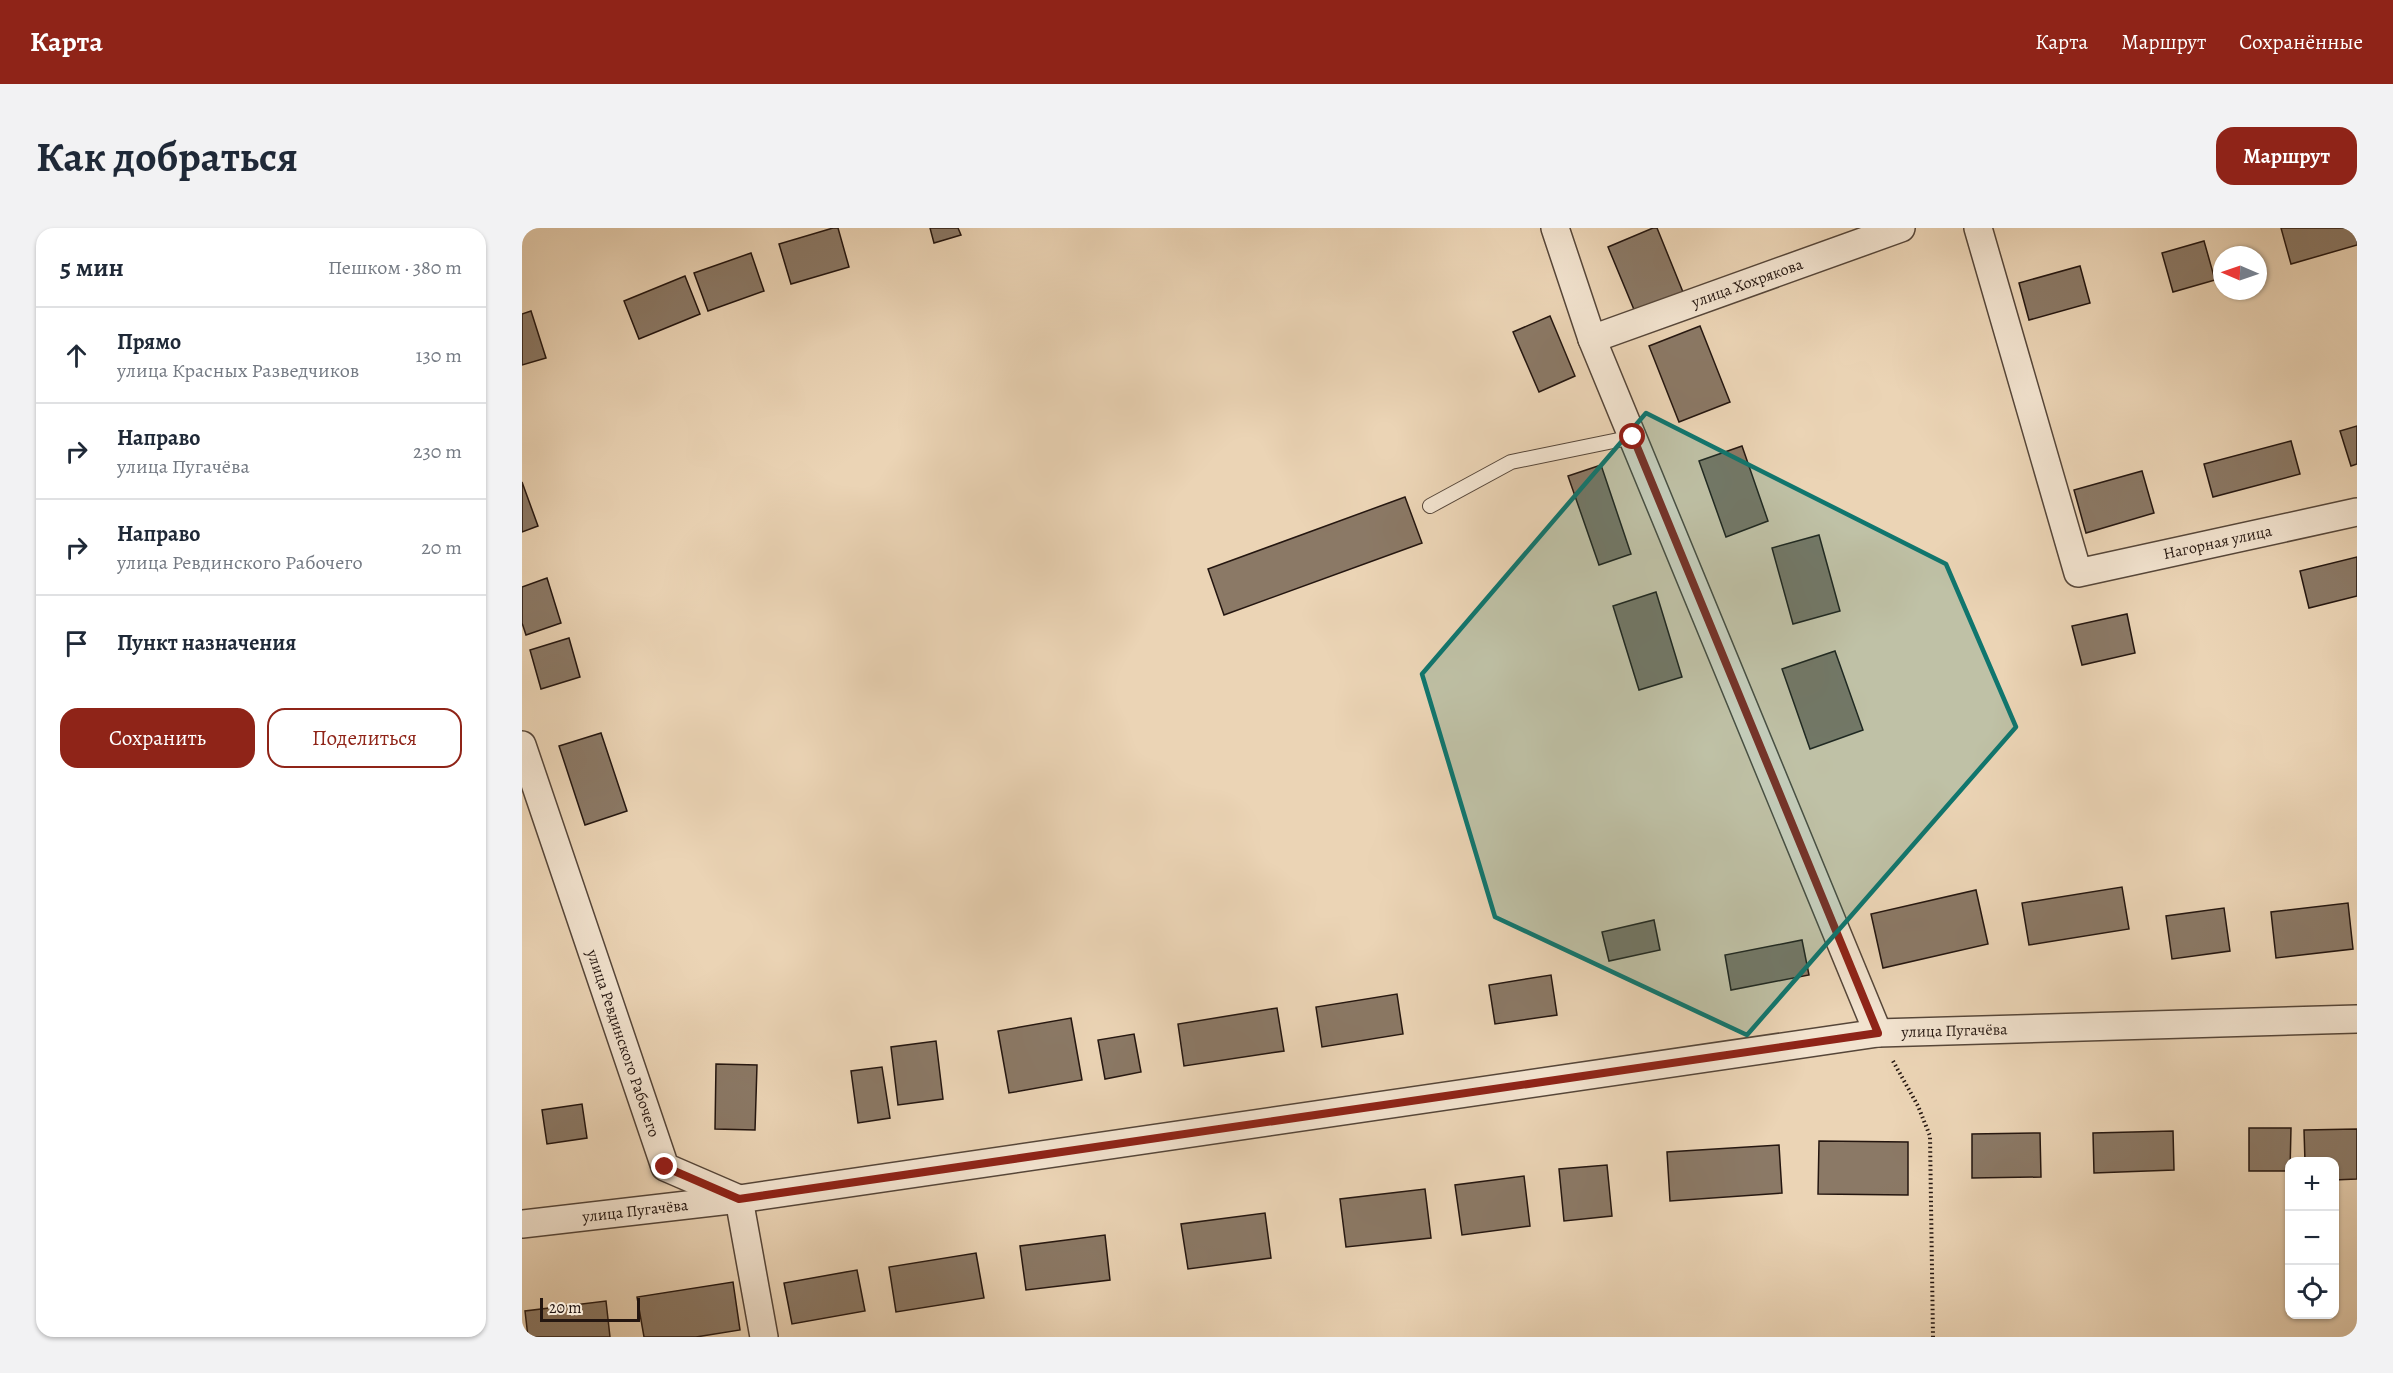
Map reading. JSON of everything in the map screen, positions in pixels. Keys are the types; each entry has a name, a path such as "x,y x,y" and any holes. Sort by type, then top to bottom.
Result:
{"street":[{"path":"1555,228 1592,339 1878,1033"},
{"name":"улица Хохрякова","path":"1592,339 1901,228"},
{"name":"Нагорная улица","path":"1978,228 2078,573 2357,512"},
{"name":"улица Ревдинского Рабочего","path":"522,745 665,1167 739,1199"},
{"name":"улица Пугачёва","path":"522,1224 739,1199 1878,1033 2357,1019"},
{"path":"739,1199 764,1337"}],"lane":[{"path":"1430,506 1511,462 1633,437"}],"path":[{"path":"1878,1033 1918,1106 1930,1136 1933,1337"}],"highlighted area":[{"path":"1646,413 1946,564 2016,727 1747,1035 1495,917 1422,674"}],"building":[{"path":"838,228 849,267 791,284 779,244"},
{"path":"930,228 958,228 961,235 934,243"},
{"path":"1657,228 1683,292 1635,312 1608,247"},
{"path":"2281,228 2356,228 2357,245 2291,264"},
{"path":"2204,241 2213,281 2173,292 2162,253"},
{"path":"751,253 764,291 708,311 694,273"},
{"path":"2080,266 2090,303 2029,320 2019,283"},
{"path":"685,276 700,314 639,339 624,301"},
{"path":"531,311 546,358 522,365 522,314"},
{"path":"1550,316 1575,376 1539,392 1513,332"},
{"path":"1700,326 1730,402 1679,422 1649,346"},
{"path":"2357,426 2357,464 2351,466 2340,431"},
{"path":"2291,441 2300,474 2213,497 2204,464"},
{"path":"1742,446 1768,521 1726,537 1699,461"},
{"path":"1601,465 1631,554 1599,565 1568,476"},
{"path":"2142,471 2154,513 2086,533 2074,490"},
{"path":"522,482 538,526 522,532"},
{"path":"1405,497 1422,543 1224,615 1208,569"},
{"path":"1819,535 1840,611 1793,624 1772,548"},
{"path":"2357,557 2357,596 2309,608 2300,571"},
{"path":"547,578 561,623 526,635 522,623 522,587"},
{"path":"1656,592 1682,677 1639,690 1613,606"},
{"path":"2127,614 2135,653 2082,665 2072,626"},
{"path":"569,638 580,677 541,689 530,650"},
{"path":"1835,651 1863,730 1810,749 1782,669"},
{"path":"601,733 627,811 585,825 559,746"},
{"path":"2122,887 2129,929 2029,945 2022,903"},
{"path":"1976,890 1988,944 1883,968 1871,914"},
{"path":"2348,903 2353,949 2276,958 2271,912"},
{"path":"2224,908 2230,951 2172,959 2166,916"},
{"path":"1654,920 1660,950 1609,961 1602,932"},
{"path":"1802,940 1809,975 1731,990 1725,955"},
{"path":"1551,975 1557,1015 1495,1024 1489,985"},
{"path":"1397,994 1403,1034 1322,1047 1316,1007"},
{"path":"1277,1008 1284,1051 1184,1066 1178,1024"},
{"path":"1071,1018 1082,1080 1009,1093 998,1031"},
{"path":"1134,1034 1141,1072 1105,1079 1098,1040"},
{"path":"936,1041 943,1099 898,1105 891,1047"},
{"path":"716,1064 757,1065 755,1130 715,1129"},
{"path":"882,1067 890,1118 858,1123 851,1071"},
{"path":"582,1104 587,1138 547,1144 542,1110"},
{"path":"2249,1128 2291,1128 2290,1157 2285,1157 2285,1171 2249,1171"},
{"path":"2357,1129 2357,1179 2339,1180 2339,1157 2305,1157 2304,1130"},
{"path":"2173,1131 2174,1170 2094,1173 2093,1133"},
{"path":"2040,1133 2041,1177 1972,1178 1972,1134"},
{"path":"1819,1141 1908,1142 1908,1195 1818,1194"},
{"path":"1779,1145 1782,1193 1670,1201 1667,1152"},
{"path":"1607,1165 1612,1216 1564,1221 1559,1169"},
{"path":"1524,1176 1530,1226 1462,1235 1455,1185"},
{"path":"1425,1189 1431,1238 1346,1247 1340,1199"},
{"path":"1265,1213 1271,1258 1188,1269 1181,1224"},
{"path":"1105,1235 1110,1280 1026,1290 1020,1246"},
{"path":"976,1253 984,1298 896,1312 889,1267"},
{"path":"857,1270 865,1311 792,1324 784,1283"},
{"path":"733,1282 740,1330 696,1337 644,1337 637,1297"},
{"path":"606,1301 610,1337 528,1337 525,1311"}],"route":[{"path":"665,1167 739,1199 1878,1033 1633,437"}]}
